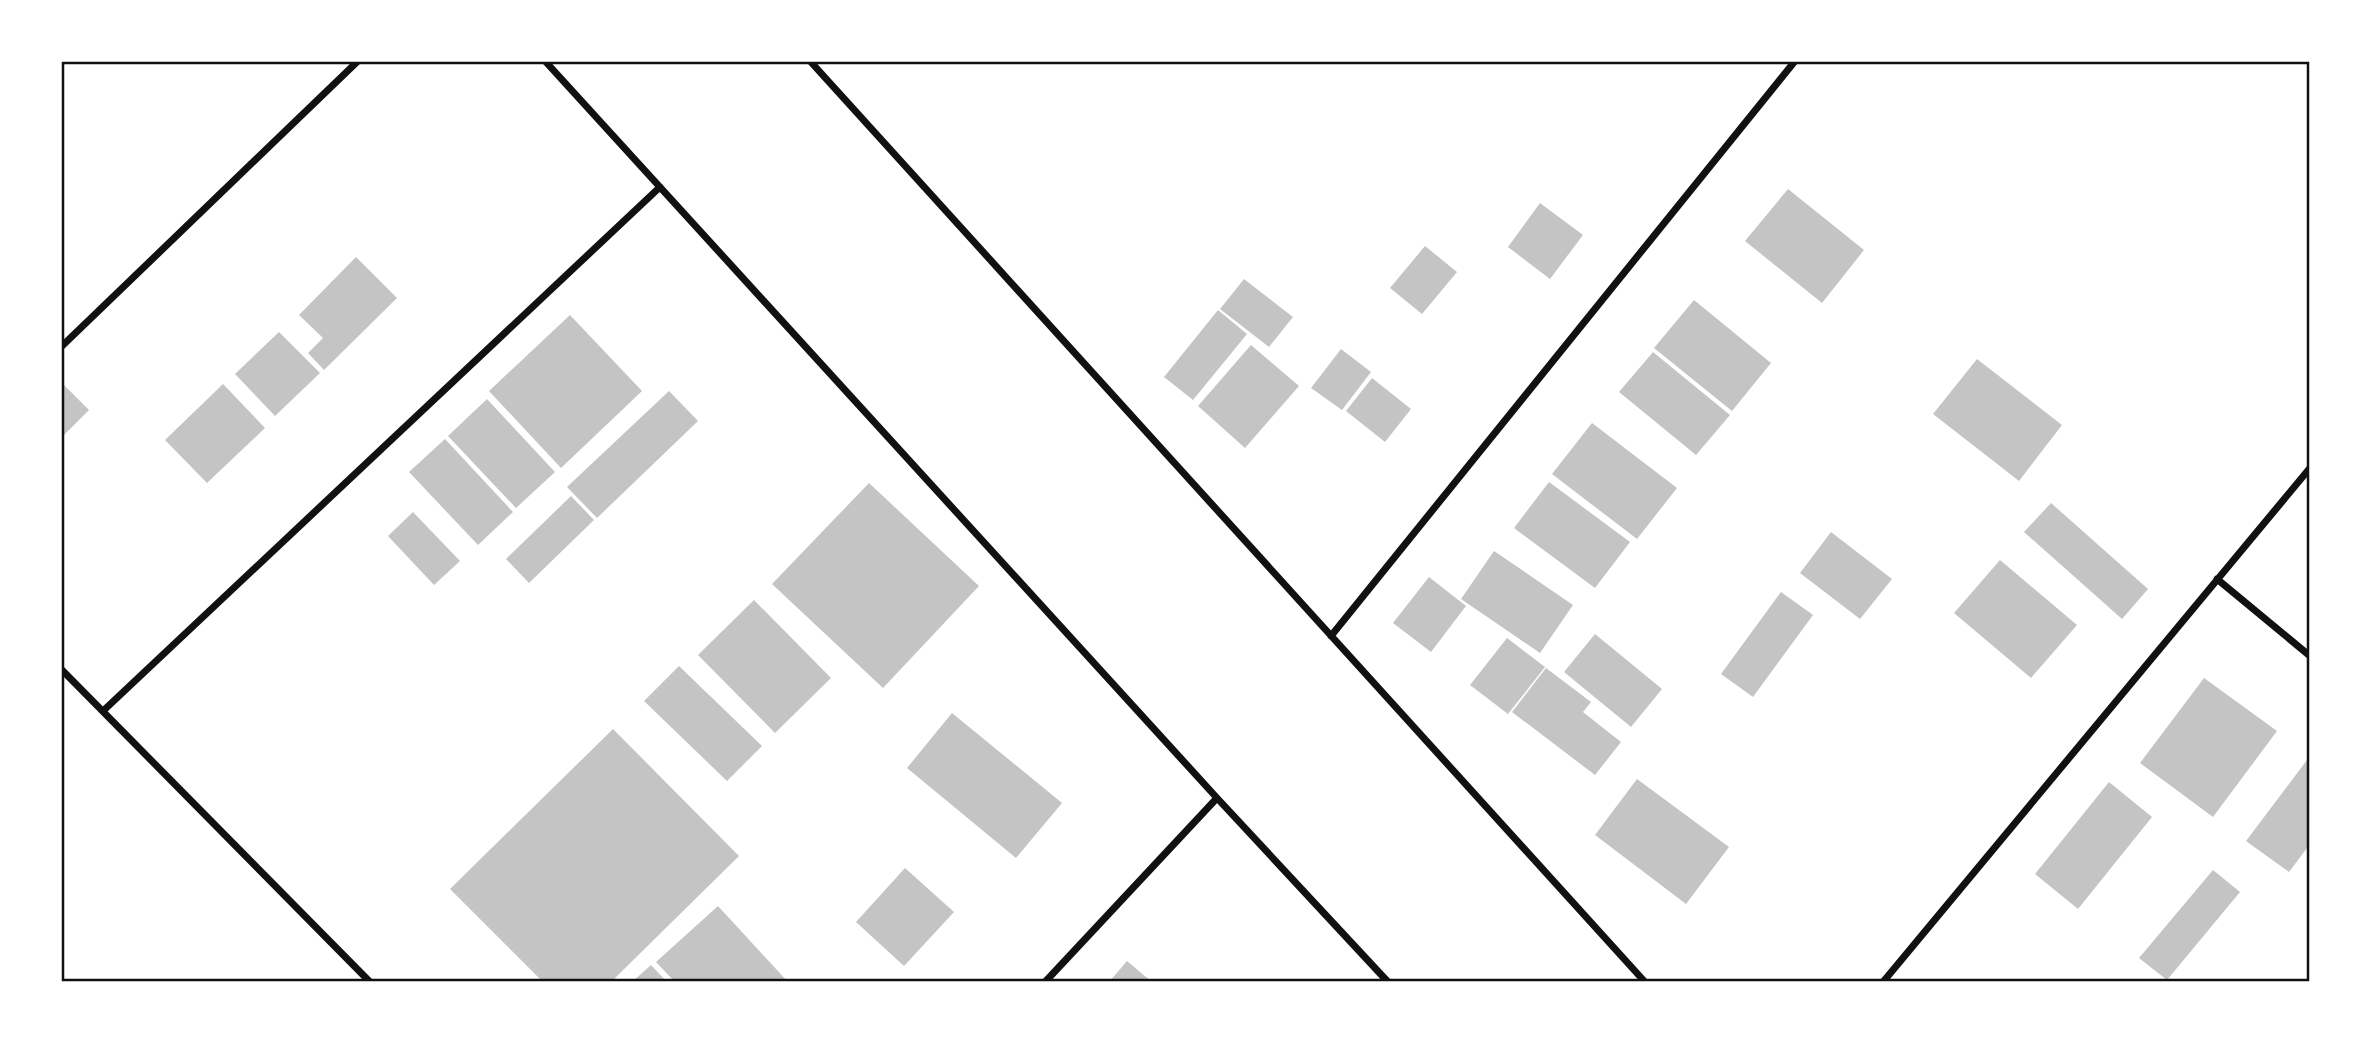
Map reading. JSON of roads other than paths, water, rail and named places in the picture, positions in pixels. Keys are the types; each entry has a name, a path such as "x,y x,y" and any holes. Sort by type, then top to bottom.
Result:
{"street":[{"path":"61,347 358,61"},
{"path":"545,61 1388,982"},
{"path":"810,61 1645,982"},
{"path":"1331,636 1795,61"},
{"path":"103,711 660,187"},
{"path":"1883,982 2310,468"},
{"path":"2217,579 2310,656"},
{"path":"61,670 370,982"},
{"path":"1045,982 1217,798"}]}
